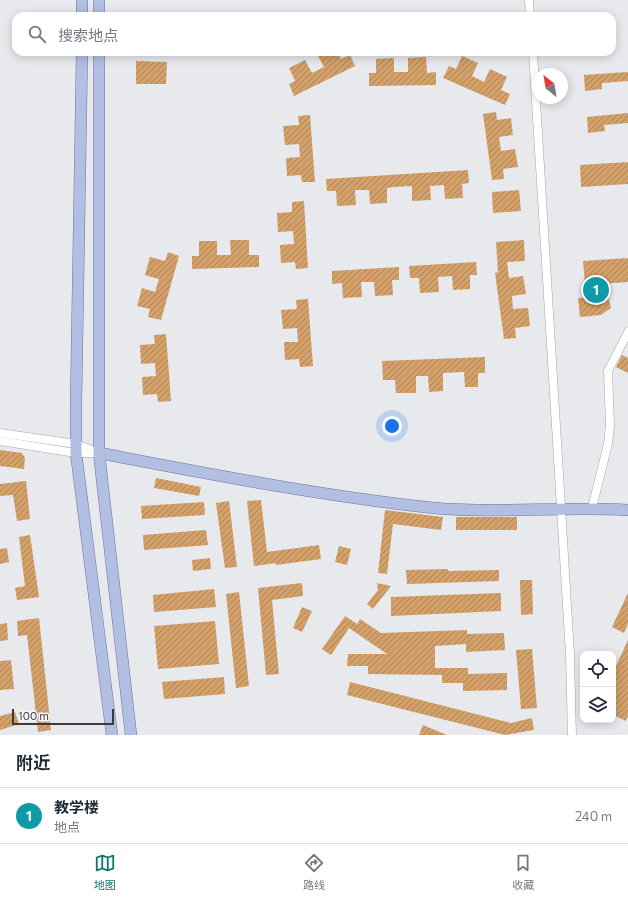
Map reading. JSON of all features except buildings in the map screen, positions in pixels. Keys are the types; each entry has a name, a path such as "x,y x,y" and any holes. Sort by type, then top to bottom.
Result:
{"main road":[{"path":"82,0 82,12"},
{"path":"99,0 99,12"},
{"path":"82,56 76,448 112,730"},
{"path":"99,56 99,453 131,735"},
{"path":"99,453 266,485 434,508 482,510 592,508 628,510"}],"street":[{"path":"529,0 530,12"},
{"path":"533,56 570,654 572,735"},
{"path":"592,508 608,444 610,425 608,371 628,332"},
{"path":"0,434 99,453"},
{"path":"0,441 76,448"}],"place":[{"name":"教学楼","path":"596,290"}]}
